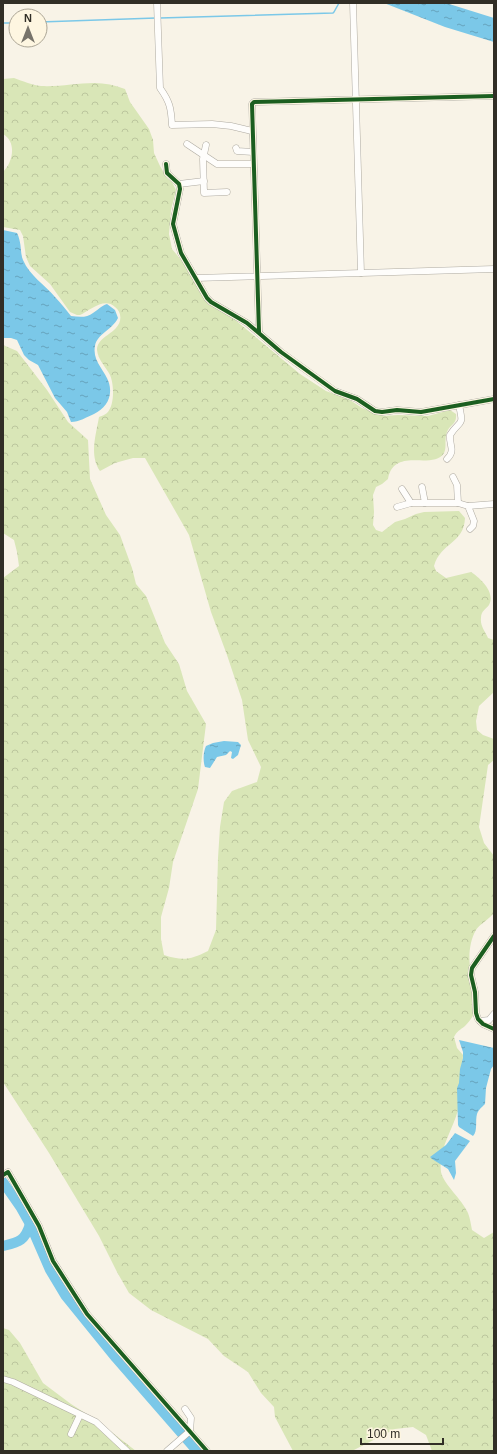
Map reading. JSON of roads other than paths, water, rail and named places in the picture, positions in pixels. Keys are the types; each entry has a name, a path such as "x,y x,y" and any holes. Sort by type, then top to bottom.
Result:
{"street":[{"path":"157,3 160,88 168,99 172,125 212,124 231,126 252,131"},
{"path":"353,3 361,273"},
{"path":"259,332 252,104 254,102 494,96"},
{"path":"187,144 204,157 217,164 254,164"},
{"path":"206,145 204,157 204,193 226,192"},
{"path":"236,148 237,151 253,152"},
{"path":"166,164 167,173 179,184 180,189 173,224 181,253 207,298 211,302 241,318 281,352 335,391 358,399 375,411 382,412 397,410 421,412 494,399"},
{"path":"179,184 204,181"},
{"path":"196,278 494,269"},
{"path":"447,459 453,451 450,435 461,423 462,419 459,405"},
{"path":"453,477 457,485 458,503"},
{"path":"422,487 425,503"},
{"path":"402,489 411,503"},
{"path":"397,506 411,503 458,503 468,506 494,504"},
{"path":"468,506 474,521 473,526 470,529"},
{"path":"494,936 471,969 476,995 476,1013 482,1024 494,1030"},
{"path":"480,1021 489,1020 494,1014"},
{"path":"5,1174 8,1172 30,1209 39,1226 53,1261 87,1314 207,1451"},
{"path":"3,1379 43,1395 96,1422 127,1451"},
{"path":"167,1451 189,1431 191,1418 185,1409"},
{"path":"71,1434 80,1415"}],"water":[{"path":"384,3 446,3 494,18 494,42 445,27"},
{"path":"3,230 17,233 20,240 22,257 29,271 51,292 71,316 80,317 91,315 107,304 115,310 118,318 99,338 95,346 95,356 107,378 110,388 108,402 98,412 83,419 71,422 67,412 55,398 38,365 24,355 17,340 3,338"},
{"path":"224,741 238,742 241,745 238,755 233,759 231,758 232,752 230,751 226,755 217,757 210,768 205,767 204,751 206,746"},
{"path":"459,1040 494,1048 494,1065 491,1069 486,1088 485,1104 477,1114 475,1134 473,1136 458,1125 457,1088 463,1058 463,1052"},
{"path":"455,1133 470,1141 455,1161 456,1173 454,1180 448,1169 430,1157 446,1145"}],"waterway":[{"path":"160,18 333,13 339,3"},
{"path":"48,22 156,18"},
{"path":"3,23 8,23"},
{"path":"3,1182 30,1224 50,1270 65,1295 116,1358 197,1451"},
{"path":"3,1246 21,1240 26,1234 30,1224"}]}
